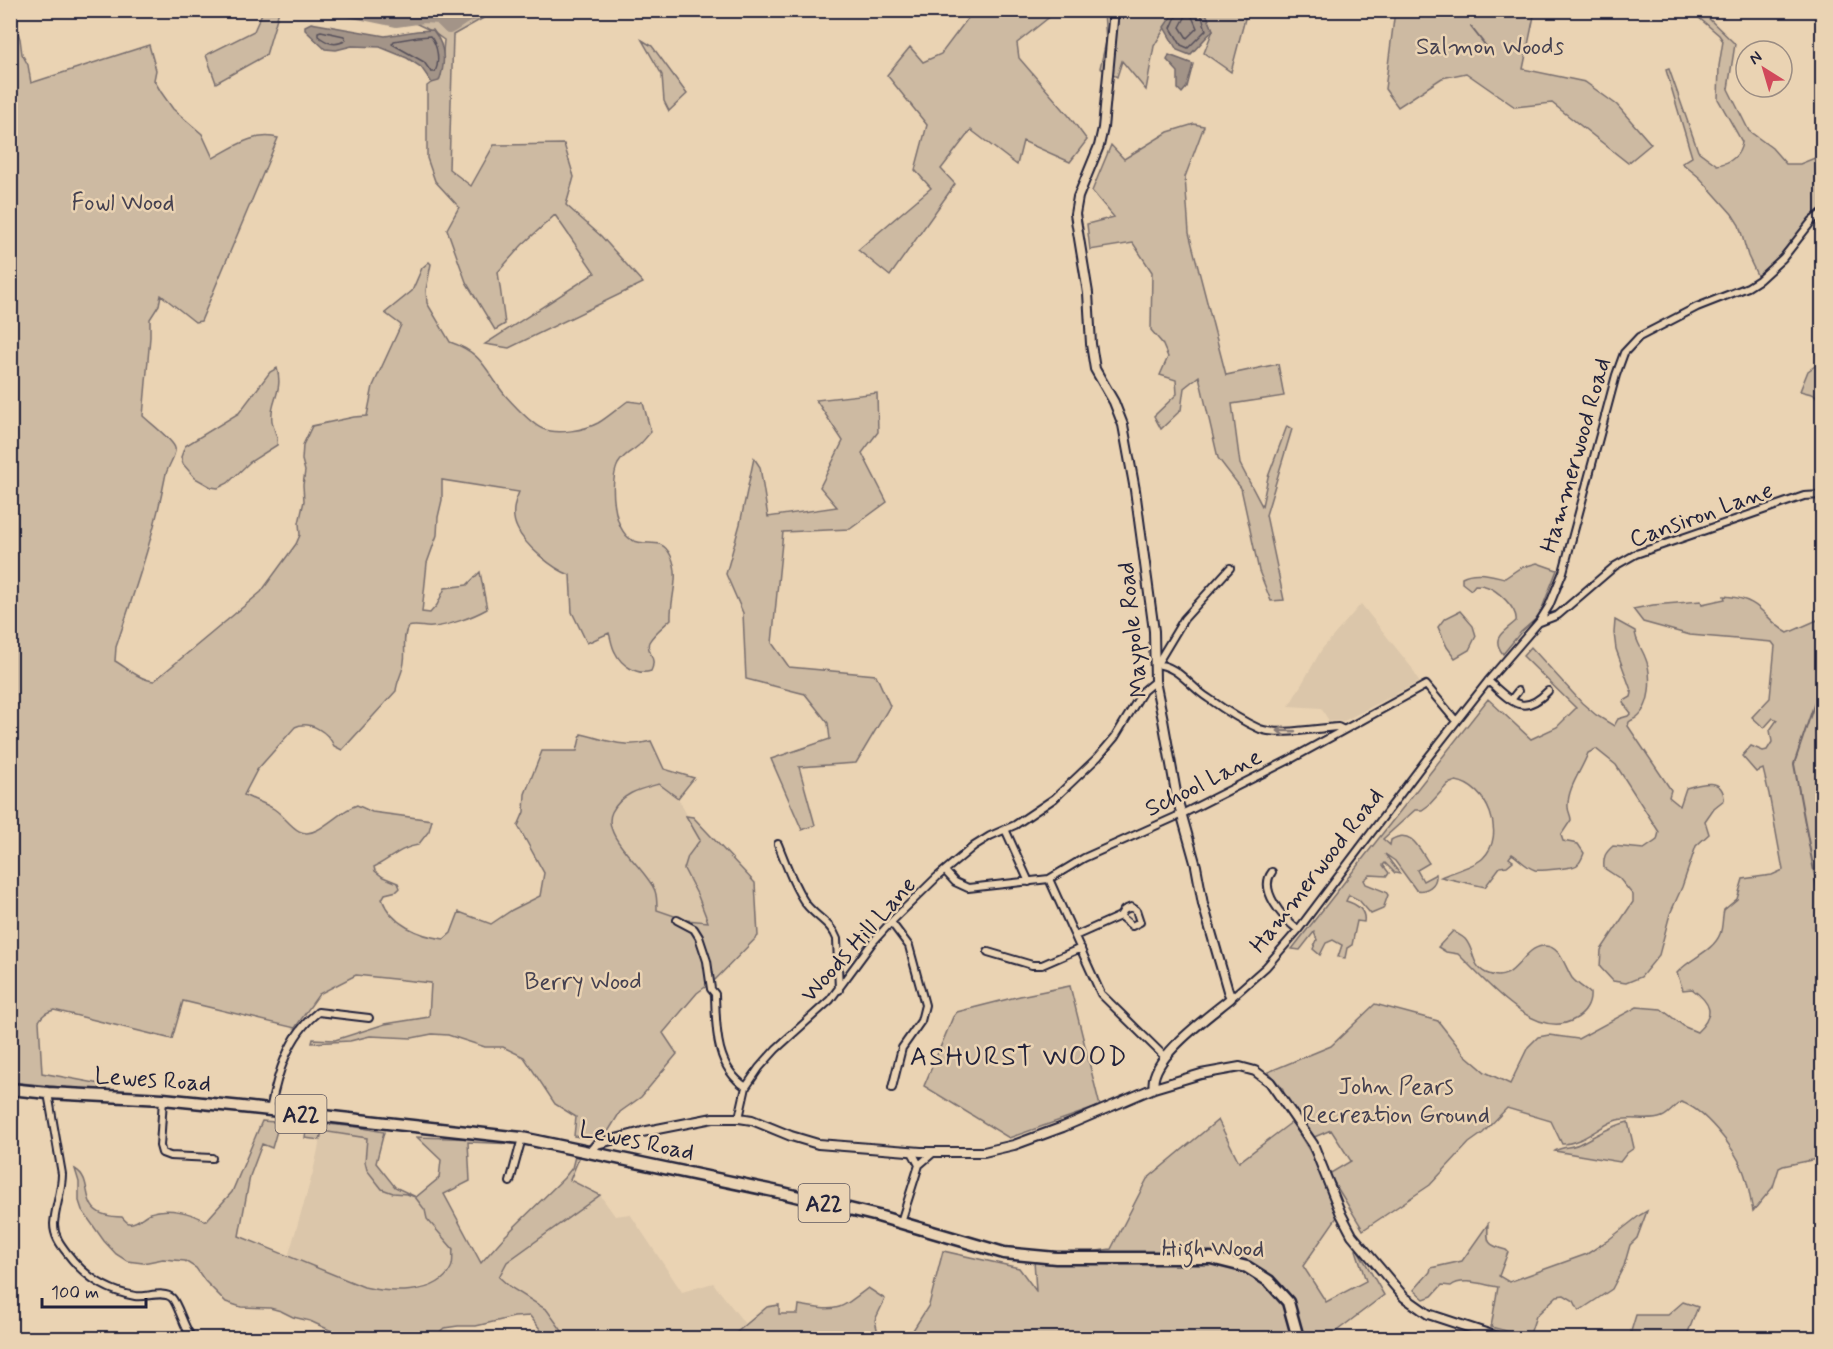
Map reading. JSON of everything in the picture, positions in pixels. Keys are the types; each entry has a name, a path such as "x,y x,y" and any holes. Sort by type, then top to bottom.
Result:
{"highway":[{"name":"Lewes Road","path":"10,1089 163,1099 522,1138 783,1193 901,1222 1004,1253 1056,1258 1211,1258 1247,1267 1269,1281 1288,1302 1298,1338"}],"street":[{"name":"Maypole Road","path":"1114,10 1099,146 1078,197 1075,214 1083,257 1095,369 1114,402 1123,425 1135,490 1154,631 1155,681 1203,904 1231,998"},
{"name":"Hammerwood Road","path":"1154,1088 1155,1070 1196,1026 1266,968 1298,930 1456,721 1539,622 1549,606 1563,572 1616,375 1624,353 1639,337 1650,330 1759,280 1783,258 1812,221 1822,213"},
{"name":"Cansiron Lane","path":"1539,622 1558,615 1615,566 1636,554 1804,496 1822,495"},
{"path":"1230,568 1184,619 1155,664 1176,671 1206,698 1261,729 1294,732 1338,727 1344,730"},
{"name":"Woods Hill Lane","path":"739,1118 746,1087 759,1068 839,990 872,943 891,922 974,846 1052,801 1098,757 1115,737 1143,691 1155,681"},
{"path":"1488,681 1511,700 1521,705 1538,702 1548,691"},
{"name":"School Lane","path":"945,871 955,882 968,888 1049,879 1084,858 1182,814 1291,759 1426,685 1456,721"},
{"path":"1511,700 1518,691"},
{"path":"1005,829 1029,882"},
{"path":"778,844 807,905 834,932 837,939 839,990"},
{"path":"1272,872 1267,879 1267,887 1283,918 1298,930"},
{"path":"1049,879 1101,994 1166,1057"},
{"path":"1075,936 1120,916"},
{"path":"677,920 694,929 701,943 707,961 711,989 715,994 718,1047 737,1081 746,1087"},
{"path":"891,922 909,946 925,1005 921,1021 902,1048 892,1088"},
{"path":"988,952 1032,966 1042,965 1081,948"},
{"path":"270,1110 278,1075 294,1042 318,1012 369,1018"},
{"path":"591,1151 597,1144 642,1132 713,1118 739,1118 752,1120 818,1144 912,1152 984,1152 1063,1127 1154,1088 1201,1074 1240,1067 1262,1075 1270,1082 1313,1144 1341,1214 1352,1235 1404,1297 1428,1314 1501,1338"},
{"path":"48,1093 62,1174 54,1227 57,1240 77,1268 113,1290 136,1296 167,1295 173,1298 185,1329 192,1338"},
{"path":"163,1099 160,1146 162,1153 170,1156 212,1158"},
{"path":"510,1182 522,1138"},
{"path":"912,1152 919,1165"},
{"path":"901,1222 919,1165 933,1153"}],"shaded area":[{"path":"1361,604 1412,668 1419,682 1344,721 1329,721 1321,708 1289,706 1322,649"},
{"path":"659,784 678,798 700,840 688,856 698,896 708,922 686,920 657,909 656,892 611,833 610,816 616,804 631,792"},
{"path":"322,1131 367,1138 365,1162 367,1170 382,1189 407,1194 415,1197 421,1203 427,1219 453,1249 452,1266 443,1280 406,1292 383,1292 364,1287 288,1257 313,1172"},
{"path":"600,1195 615,1216 630,1214 682,1292 713,1283 756,1338 547,1338 530,1316 514,1317 499,1277 507,1262"}],"green space":[{"path":"11,10 22,54 28,65 31,83 149,45 156,70 154,80 173,109 202,134 213,158 252,139 269,136 278,138 201,321 195,322 161,295 159,305 150,319 143,416 170,441 175,451 166,474 137,585 116,647 115,661 134,673 154,681 261,592 296,544 300,535 299,523 304,501 303,445 312,426 367,416 373,386 401,325 385,313 412,291 422,268 429,262 431,264 426,290 427,303 450,342 470,351 477,357 505,395 538,427 556,432 579,430 598,423 628,401 643,403 651,432 618,464 613,493 617,516 626,535 638,542 663,546 674,564 675,579 671,619 649,642 653,662 651,671 635,671 625,665 614,650 609,633 587,643 572,612 570,575 540,556 526,542 517,528 514,510 519,492 442,480 442,500 437,535 427,563 422,612 430,613 437,605 445,588 467,585 480,572 487,609 445,625 408,627 403,666 396,691 342,750 334,746 323,732 312,726 295,727 257,770 244,795 274,809 298,831 304,833 317,830 357,805 372,812 432,820 429,831 418,845 400,851 374,867 375,871 383,877 398,883 400,888 385,894 382,899 392,915 416,932 444,939 451,933 459,912 491,924 540,896 544,873 518,826 524,812 525,794 542,751 577,751 581,734 623,744 651,741 664,769 694,778 678,798 659,784 626,796 612,812 610,821 612,831 650,882 656,893 657,910 686,920 708,922 684,869 688,856 700,840 686,816 693,817 755,883 758,936 715,980 697,993 663,1033 677,1054 641,1097 620,1112 603,1140 574,1136 576,1117 555,1104 524,1057 503,1047 485,1047 448,1035 432,1034 412,1038 370,1036 350,1041 312,1043 313,1039 335,1040 385,1024 429,1017 431,983 356,975 319,994 295,1028 183,1001 172,1039 54,1010 44,1015 39,1021 42,1073 101,1084 99,1091 11,1082"},
{"path":"974,10 1057,11 1017,43 1019,58 1087,140 1070,162 1023,141 1017,165 971,130 941,169 955,184 890,276 858,250 931,188 915,170 927,125 887,75 910,47 923,62 941,54"},
{"name":"Salmon Woods","path":"1516,10 1534,16 1523,69 1585,82 1617,105 1651,144 1628,163 1552,103 1515,107 1466,73 1442,78 1398,107 1385,89 1395,11"},
{"path":"263,11 279,11 266,55 216,83 206,55 254,31"},
{"path":"358,11 496,11 453,35 449,169 471,186 494,145 564,144 574,177 566,205 601,236 643,283 509,348 485,344 595,273 555,215 522,245 498,272 505,324 495,330 466,282 447,229 459,207 435,181 427,158 427,86 441,75 444,40 413,22"},
{"path":"1104,11 1150,11 1157,17 1168,11 1175,11 1154,46 1146,90 1122,61 1117,77 1100,68 1106,42"},
{"path":"1205,11 1247,11 1231,72 1204,53 1213,30"},
{"path":"1691,11 1701,11 1734,43 1728,89 1749,131 1772,148 1786,164 1800,164 1822,155 1822,208 1758,277 1748,256 1739,225 1732,214 1700,178 1682,163 1692,157 1666,70 1669,69 1698,151 1717,165 1734,158 1742,142 1718,99 1719,66 1723,41"},
{"path":"642,40 652,46 687,94 669,111 664,101 662,75"},
{"path":"1194,124 1204,126 1185,177 1189,233 1226,375 1278,364 1284,396 1232,404 1240,464 1262,506 1268,477 1287,426 1292,429 1266,515 1284,600 1271,601 1259,571 1241,488 1218,458 1199,376 1184,388 1181,410 1161,429 1154,416 1177,394 1176,380 1160,375 1168,357 1162,343 1151,330 1152,272 1133,243 1090,250 1087,224 1114,217 1092,191 1111,145 1124,159 1168,132"},
{"path":"1822,357 1822,404 1815,395 1800,391 1808,371"},
{"path":"277,368 279,384 272,415 277,445 250,462 228,483 218,488 211,487 195,478 183,464 181,457 185,446 239,413 270,372"},
{"path":"877,393 878,432 862,453 887,502 850,529 783,532 772,643 789,667 876,675 890,706 856,763 799,767 815,825 802,830 771,759 830,739 828,723 805,694 746,679 743,613 726,574 740,524 754,458 760,467 768,517 837,507 820,487 843,441 816,400"},
{"path":"1537,563 1557,570 1539,616 1521,632 1503,654 1499,648 1498,639 1516,621 1514,611 1495,591 1479,585 1475,585 1471,590 1462,583 1462,577 1478,573 1505,578 1520,568"},
{"name":"John Pears Recreation Ground","path":"1724,596 1748,601 1755,605 1788,633 1822,618 1822,1158 1779,1168 1773,1187 1753,1211 1745,1175 1733,1151 1699,1112 1681,1102 1662,1117 1620,1119 1576,1141 1562,1144 1551,1121 1507,1108 1483,1133 1469,1143 1430,1185 1363,1230 1329,1174 1351,1161 1331,1130 1312,1138 1282,1095 1283,1089 1268,1072 1331,1046 1375,1004 1438,1021 1464,1054 1485,1072 1510,1084 1528,1047 1538,1037 1549,1035 1578,1039 1637,1007 1661,1009 1685,1027 1697,1032 1707,1020 1709,1009 1707,1004 1692,989 1683,990 1677,973 1717,940 1721,931 1724,910 1737,899 1743,879 1772,875 1783,870 1763,769 1756,772 1742,756 1751,746 1763,751 1767,750 1772,742 1770,730 1777,720 1773,718 1764,728 1752,717 1770,698 1775,646 1772,642 1690,635 1643,622 1633,609 1701,601 1702,604 1725,599"},
{"path":"1460,611 1473,626 1476,636 1469,650 1455,658 1438,627 1444,619"},
{"path":"1615,620 1635,631 1649,671 1646,705 1637,717 1629,722 1628,726 1671,790 1669,797 1680,806 1686,788 1710,784 1720,787 1724,800 1714,808 1705,821 1709,834 1696,846 1670,914 1659,955 1641,977 1626,983 1613,981 1600,967 1601,950 1633,902 1633,895 1619,878 1604,868 1604,858 1613,846 1644,849 1657,840 1659,832 1616,765 1596,749 1588,753 1572,786 1568,800 1571,820 1561,835 1563,841 1578,844 1584,853 1577,865 1535,870 1512,854 1509,858 1513,861 1507,866 1500,867 1485,887 1441,877 1483,858 1490,848 1493,837 1490,813 1484,801 1477,792 1456,781 1448,784 1422,810 1415,810 1383,839 1390,845 1391,840 1405,836 1415,842 1429,863 1417,870 1423,881 1436,874 1433,884 1424,890 1416,890 1395,861 1385,854 1400,874 1395,873 1385,863 1383,865 1389,873 1387,876 1370,875 1364,880 1366,884 1388,895 1383,909 1371,914 1359,900 1349,895 1346,901 1360,908 1364,922 1357,921 1352,945 1347,948 1345,958 1338,957 1342,945 1333,940 1326,943 1320,955 1313,949 1317,940 1314,932 1300,950 1292,949 1488,699 1531,739 1557,727 1576,708 1523,656 1531,647 1582,703 1596,715 1614,726 1618,719 1631,713 1623,703 1631,697 1632,693 1616,649"},
{"path":"1453,931 1468,943 1475,962 1481,970 1496,976 1511,971 1535,948 1549,946 1558,952 1572,978 1590,993 1587,1008 1579,1017 1560,1024 1544,1022 1528,1016 1496,992 1458,954 1446,952 1438,947"},
{"path":"1070,986 1100,1106 1009,1138 924,1086 957,1012"},
{"name":"High Wood","path":"1218,1120 1239,1162 1292,1122 1317,1163 1337,1217 1303,1266 1326,1302 1366,1281 1356,1250 1358,1250 1384,1295 1330,1338 908,1338 929,1305 943,1251 1019,1268 1036,1291 1034,1260 1111,1249 1147,1179"},
{"path":"262,1121 289,1123 288,1129 278,1127 272,1148 262,1144 250,1176 239,1236 364,1287 386,1290 412,1290 435,1284 445,1277 451,1268 453,1249 427,1219 425,1210 415,1197 382,1189 367,1170 365,1162 367,1138 322,1131 320,1140 305,1138 307,1122 384,1132 376,1163 395,1187 416,1197 439,1178 441,1160 417,1137 516,1140 515,1144 468,1142 470,1181 444,1194 481,1263 564,1178 572,1168 575,1156 579,1158 570,1180 600,1195 507,1262 499,1277 510,1287 547,1310 567,1338 547,1338 530,1316 514,1317 476,1326 444,1328 433,1338 347,1338 281,1311 270,1308 241,1307 226,1302 205,1281 196,1268 185,1261 163,1259 143,1263 127,1261 116,1254 104,1241 82,1210 75,1169 82,1175 91,1205 97,1211 107,1215 122,1217 132,1223 150,1213 171,1211 193,1215 206,1221 232,1192"},
{"path":"1628,1122 1634,1148 1620,1162 1555,1151 1576,1145"},
{"path":"1647,1211 1637,1238 1630,1245 1624,1266 1612,1289 1579,1311 1574,1301 1564,1295 1557,1296 1536,1316 1529,1337 1491,1327 1498,1287 1467,1282 1451,1286 1442,1285 1432,1296 1424,1299 1414,1290 1431,1268 1462,1261 1488,1224 1488,1239 1492,1245 1508,1252 1499,1276 1509,1282 1587,1254"},
{"path":"868,1288 885,1299 875,1320 879,1338 730,1338 767,1307 779,1305 779,1314 798,1314 799,1305 822,1309 836,1308"},
{"path":"1683,1302 1698,1307 1687,1335 1696,1338 1629,1338 1636,1315 1668,1315"}],"water":[{"path":"1175,11 1205,11 1213,30 1190,55 1177,50 1164,27"},
{"path":"311,23 385,36 433,30 440,42 443,54 443,68 439,81 432,83 421,67 407,58 380,47 352,46 336,50 325,49 305,30 305,26"},
{"path":"1169,55 1193,64 1187,87 1182,93 1178,89 1178,72 1167,60"}],"waterway":[{"path":"343,10 396,21 424,17 439,18 449,28 469,16 486,10"},
{"path":"1471,27 1489,50"},
{"path":"1820,687 1794,764 1822,909"}],"district":[{"name":"ASHURST WOOD","path":"1019,1056"}],"park label":[{"name":"Fowl Wood","path":"123,202"},
{"name":"Berry Wood","path":"583,981"}]}
